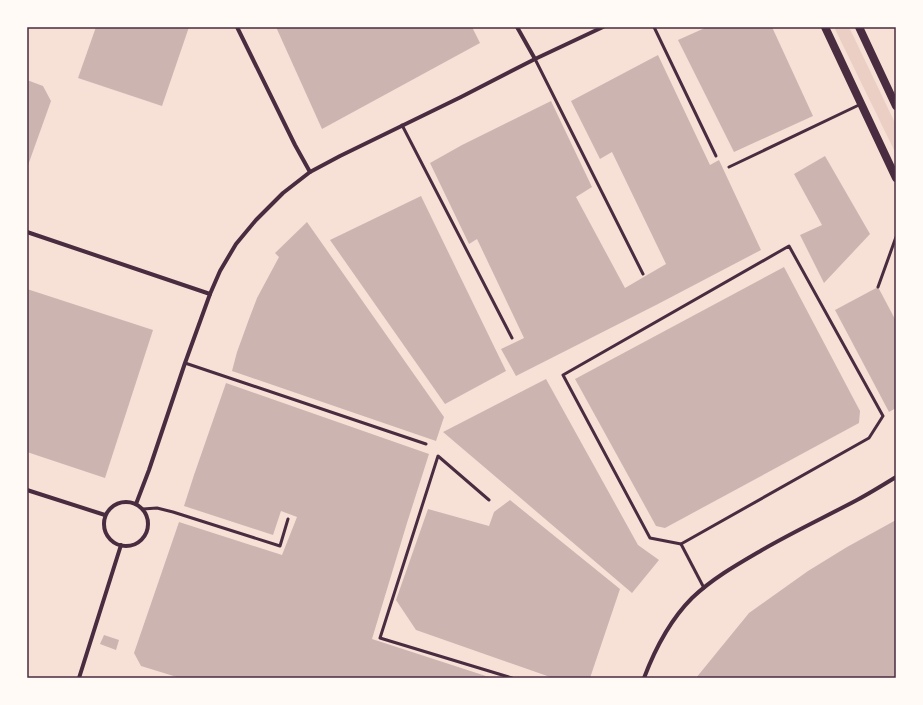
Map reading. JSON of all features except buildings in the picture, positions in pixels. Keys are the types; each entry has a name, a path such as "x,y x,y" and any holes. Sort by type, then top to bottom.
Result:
{"main road":[{"path":"826,27 896,178"},
{"path":"859,27 896,106"}],"street":[{"path":"237,27 295,145 310,172"},
{"path":"517,27 535,59"},
{"path":"136,504 210,294 220,271 236,244 256,220 283,193 310,172 535,59 603,27"},
{"path":"27,232 210,294"},
{"path":"644,678 663,636 692,599 704,588 742,561 780,539 857,500 896,477"},
{"path":"27,490 105,515"},
{"path":"130,502 143,509 148,522 147,529 145,535 135,544 128,546 115,543 106,534 104,528 105,515 115,504 130,502"},
{"path":"80,678 121,545"}],"lane":[{"path":"654,27 716,156"},
{"path":"535,59 643,274"},
{"path":"729,167 861,103"},
{"path":"402,125 512,338"},
{"path":"878,287 896,236"},
{"path":"789,246 883,416 869,438 681,544 650,538 563,375 789,246"},
{"path":"185,362 426,444"},
{"path":"489,500 438,456 380,638 512,678"},
{"path":"143,509 157,508 173,512 280,546 288,519"},
{"path":"681,544 704,588"}],"shaded area":[{"path":"834,27 849,27 896,125 896,154"}]}
